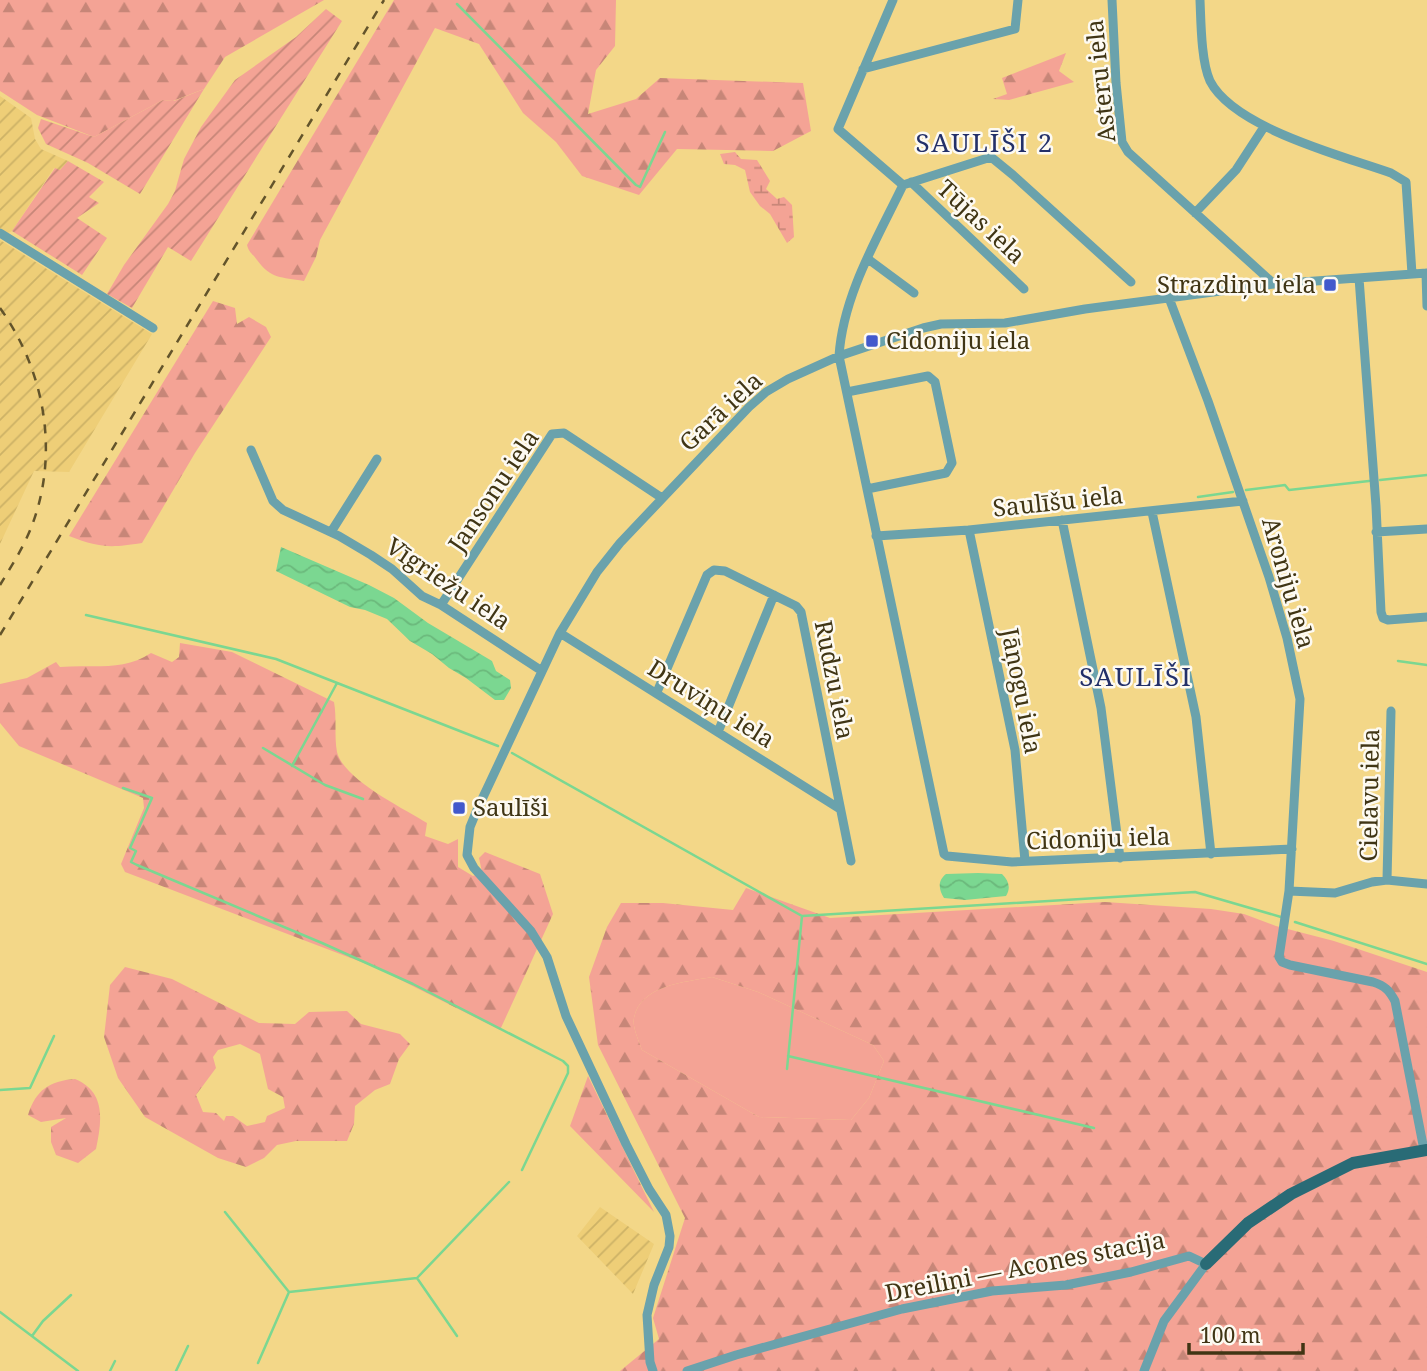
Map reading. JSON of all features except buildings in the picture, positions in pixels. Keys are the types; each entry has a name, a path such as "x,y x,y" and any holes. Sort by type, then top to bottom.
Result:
{"main road":[{"path":"1206,1264 1248,1223 1291,1195 1353,1163 1425,1150"}],"street":[{"path":"893,0 838,129 907,184 991,157 1131,282"},
{"path":"863,69 1015,29 1018,0"},
{"name":"Asteru iela","path":"1112,0 1122,142 1128,152 1274,284"},
{"path":"1200,0 1203,48 1210,81 1230,104 1264,127 1391,173 1406,181 1412,274"},
{"path":"1195,213 1236,170 1264,127"},
{"name":"Cidoniju iela","path":"907,184 850,296 839,356 944,854 1012,862 1292,849"},
{"name":"Tūjas iela","path":"907,184 1024,289"},
{"path":"0,233 153,328"},
{"path":"868,258 914,293"},
{"path":"1426,273 1427,306"},
{"name":"Garā iela","path":"653,1371 647,1315 654,1284 669,1247 666,1215 626,1144 566,1016 547,957 531,931 474,868 467,855 470,827 560,633 597,572 620,543 712,443 766,392 839,356 941,324 1005,323 1085,309 1274,284 1426,273"},
{"path":"1359,278 1381,612 1383,618 1388,620 1427,617"},
{"name":"Aroniju iela","path":"1169,298 1273,589 1300,699 1289,891 1279,957 1282,962 1306,970 1373,982 1390,990 1395,1001 1425,1150"},
{"path":"847,391 928,376 935,382 950,469 946,473 867,489"},
{"name":"Jansonu iela","path":"441,605 552,434 564,433 662,498"},
{"name":"Vīgriežu iela","path":"251,450 273,501 283,510 331,532 391,569 422,596 441,605 542,671"},
{"path":"331,532 377,459"},
{"name":"Saulīšu iela","path":"876,536 969,530 1243,501"},
{"path":"1152,512 1196,717 1211,854"},
{"path":"1062,520 1101,708 1119,858"},
{"path":"1376,531 1427,528"},
{"name":"Jāņogu iela","path":"969,530 1014,750 1025,861"},
{"name":"Rudzu iela","path":"657,692 707,575 714,570 725,571 796,606 800,612 851,860"},
{"path":"718,732 774,595"},
{"name":"Druviņu iela","path":"560,633 840,809"},
{"name":"Cielavu iela","path":"1387,880 1391,711"},
{"path":"1289,891 1335,892 1387,880 1427,884"},
{"name":"Dreiliņi — Acones stacija","path":"687,1371 736,1355 946,1300 992,1291 1066,1285 1131,1272 1189,1256 1206,1264"},
{"path":"1144,1371 1164,1321 1206,1264"}],"shaded area":[{"path":"0,96 31,118 35,139 41,149 68,161 60,170 54,168 12,231 8,233 0,228"},
{"path":"0,240 152,334 69,472 34,471 0,544"},
{"path":"600,1207 654,1244 633,1294 577,1236"}],"green space":[{"path":"0,0 324,0 225,57 204,89 173,101 163,100 94,137 37,115 0,91"},
{"path":"394,0 616,0 615,46 596,70 588,114 636,99 660,78 803,83 811,131 773,151 677,149 639,195 582,176 556,142 523,113 479,44 435,28 320,240 316,257 304,281 272,274 262,266 247,245"},
{"path":"326,9 342,21 191,261 168,247 132,308 107,294 124,265 168,204 175,191 184,159 201,127 235,80 296,37"},
{"path":"1066,53 1059,71 1074,82 1009,100 993,99 1007,94 1002,78"},
{"path":"204,89 140,194 88,163 46,144 38,128 41,119 94,137 163,100 174,101"},
{"path":"735,152 741,159 757,160 770,181 766,189 777,199 784,197 792,205 794,237 787,243 770,214 750,192 745,170 724,164 720,154"},
{"path":"68,161 104,182 89,197 99,203 77,218 107,238 82,275 12,231 55,168 60,170"},
{"path":"213,301 235,308 237,324 249,317 266,327 271,337 195,453 142,543 105,546 69,536"},
{"path":"180,643 232,652 334,702 336,746 342,762 362,783 427,823 425,836 448,844 458,839 458,867 473,876 482,872 479,858 485,852 540,874 553,914 500,1030 377,968 125,872 121,864 144,808 143,798 19,746 0,723 0,684 27,678 56,662 60,667 118,665 151,653 172,662 179,657"},
{"path":"746,888 830,918 1105,902 1211,909 1244,914 1427,972 1427,1371 620,1371 659,1339 653,1318 685,1218 598,1045 589,977 607,927 621,903 663,903 733,910","holes":["712,977 758,992 873,1045 884,1061 869,1098 851,1120 759,1117 642,1050 634,1018 638,1007 654,992 677,983"]},
{"path":"125,967 172,979 259,1023 295,1024 309,1012 347,1011 361,1024 400,1034 410,1044 399,1059 390,1084 375,1090 355,1106 354,1124 347,1141 296,1141 277,1145 264,1158 246,1167 218,1158 145,1117 118,1078 104,1037 110,985","holes":["240,1044 260,1054 268,1089 283,1097 285,1108 267,1116 265,1122 247,1126 233,1116 226,1116 224,1121 216,1113 203,1112 196,1095 216,1068 213,1057 218,1050"]},
{"path":"712,977 758,992 873,1045 884,1061 869,1098 851,1120 759,1117 642,1050 634,1018 645,998 677,983"},
{"path":"588,1076 654,1212 570,1126"},
{"path":"75,1079 92,1091 97,1099 100,1118 96,1149 78,1163 56,1155 51,1142 51,1127 66,1118 41,1122 28,1115 35,1099 45,1088"}],"water":[{"path":"281,547 394,598 428,623 492,661 496,671 510,680 511,688 504,700 495,700 410,641 387,619 350,607 276,571"},
{"path":"946,874 1002,874 1008,885 1006,896 965,900 944,898 940,886"}],"waterway":[{"path":"457,4 636,185 640,187 665,132"},
{"path":"1380,480 1427,475"},
{"path":"1246,490 1285,485 1289,490 1369,481"},
{"path":"1198,497 1233,492"},
{"path":"86,615 276,659 498,746"},
{"path":"1398,661 1427,665"},
{"path":"292,766 337,683"},
{"path":"263,748 325,785 363,799"},
{"path":"512,753 802,916 1195,892 1281,917"},
{"path":"123,788 152,798 130,848 136,851 131,862 413,984 563,1061 568,1066 568,1073 522,1170"},
{"path":"787,1069 802,916"},
{"path":"1295,922 1427,964"},
{"path":"0,1090 30,1088 54,1036"},
{"path":"788,1056 1094,1128"},
{"path":"289,1292 417,1278 509,1182"},
{"path":"225,1212 289,1292 258,1363"},
{"path":"417,1278 457,1336"},
{"path":"32,1336 43,1321 71,1295"},
{"path":"0,1312 78,1371"},
{"path":"176,1371 188,1346"},
{"path":"110,1371 115,1361"}],"railway":[{"path":"0,635 384,0"},
{"path":"0,308 28,359 37,386 46,442 40,500 31,528 0,585"}],"place":[{"name":"Strazdiņu iela","path":"1330,285"},
{"name":"Cidoniju iela","path":"872,341"},
{"name":"Saulīši","path":"459,808"}],"district":[{"name":"SAULĪŠI 2","path":"985,143"},
{"name":"SAULĪŠI","path":"1136,677"}]}
